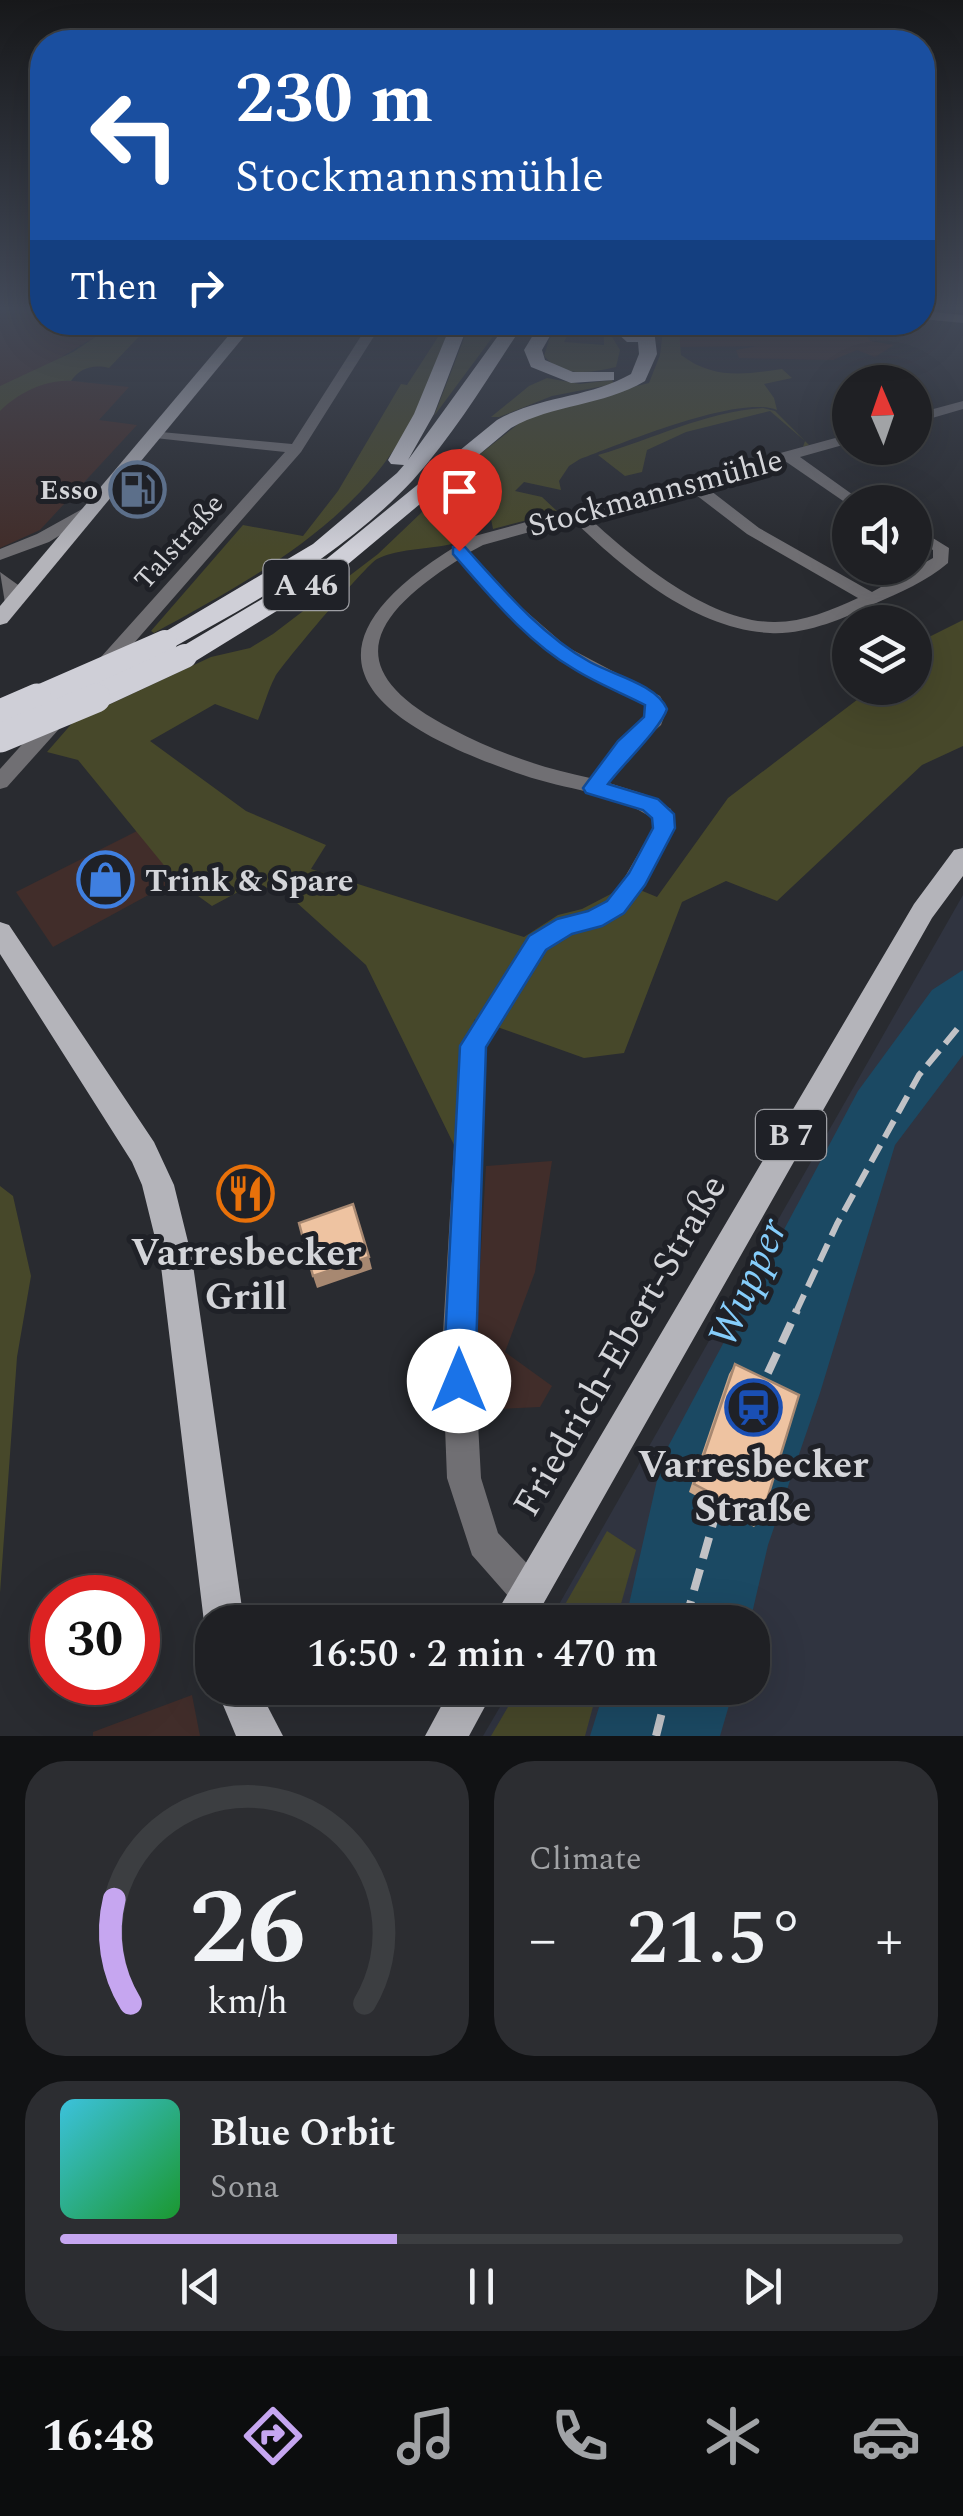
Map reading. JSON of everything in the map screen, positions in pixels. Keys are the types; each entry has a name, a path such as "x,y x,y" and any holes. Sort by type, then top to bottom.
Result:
{"highway":[{"path":"256,591 352,514 391,471 434,388"},
{"name":"A 46","path":"0,738 122,688 326,545 406,475 469,388"},
{"name":"A 46","path":"0,714 175,649 314,580 414,496 492,388"},
{"path":"414,496 516,416 611,388"}],"main road":[{"path":"7,611 192,388"},
{"name":"Friedrich-Ebert-Straße","path":"521,1605 923,910 963,857"},
{"path":"4,944 143,1152 158,1185 176,1258 222,1605"},
{"path":"244,1705 262,1736"},
{"path":"446,1736 464,1705"}],"street":[{"name":"Talstraße","path":"0,782 296,449 335,388"},
{"path":"932,414 963,405"},
{"path":"155,434 296,449"},
{"name":"Stockmannsmühle","path":"519,1605 484,1543 464,1478 458,1350 473,1046 537,943 565,926 594,919 616,907 637,879 664,828 663,814 650,804 530,770 455,739 387,698 373,678 369,647 383,616 414,582 459,551 497,534 832,443"},
{"path":"790,456 832,486"},
{"path":"692,484 753,531 872,599"},
{"path":"0,555 43,538 94,508"},
{"path":"576,514 620,555 669,588 734,619 770,628 807,621 872,599 896,585"},
{"path":"932,541 938,544 942,559 932,565"},
{"path":"459,551 506,603 556,648 582,666 654,701 654,720 625,746 594,788"},
{"path":"0,564 48,563"},
{"path":"0,577 9,581 7,611"}],"shaded area":[{"path":"0,388 128,388 99,420 137,425 40,530 0,548"},
{"path":"139,830 176,880 53,947 16,892"},
{"path":"963,895 963,1736 483,1736 501,1705 770,1705 770,1605 559,1605"},
{"path":"552,1161 535,1272 505,1352 552,1386 540,1407 478,1410 475,1349 486,1166"},
{"path":"192,1695 200,1736 93,1736 93,1732"}],"green space":[{"path":"0,388 35,388 15,399 0,411"},
{"path":"399,388 426,388 411,422 381,468 324,525 259,573 154,633 151,631 243,525 303,536 338,491"},
{"path":"445,388 455,388 434,416"},
{"path":"527,388 593,388 552,396 491,417"},
{"path":"629,388 767,388 777,410 736,409 622,443 569,466 559,481 561,490 524,482 515,491 542,497 558,512 493,529 491,519 480,531 453,544 377,559 281,668 258,720 215,704 150,741 246,811 326,845 311,869 524,937 558,915 582,909 628,885 657,897 728,798 850,705 932,705 932,636 963,620 963,746 922,765 777,901 726,881 682,902 624,1053 584,1058 475,1019 462,1052 456,1149 366,965 286,893 253,884 212,906 176,880 78,760 47,752 74,721 211,657 250,648 273,634 378,554 451,477 522,421 569,403"},
{"path":"763,408 775,411 805,441 770,411 686,432 647,450 642,472 625,476 598,455 700,420"},
{"path":"0,1186 13,1196 31,1276 17,1357 0,1593"},
{"path":"607,1531 636,1550 621,1605 565,1605"},
{"path":"509,1705 593,1705 585,1736 491,1736"}],"water":[{"path":"963,970 963,1055 895,1145 820,1393 768,1545 754,1605 629,1605 662,1458 858,1091 932,990"},
{"path":"600,1705 729,1705 720,1736 590,1736"}],"building":[{"path":"353,1204 369,1257 313,1276 299,1223"},
{"name":"Varresbecker Straße","path":"735,1364 799,1395 761,1519 694,1484"}],"railway":[{"path":"796,1312 837,1224 919,1075 963,1022"},
{"path":"754,1403 797,1310"},
{"path":"690,1605 726,1478"},
{"path":"656,1736 664,1705"}],"place":[{"name":"Esso","path":"137,489"},
{"name":"Trink & Spare","path":"106,880"},
{"name":"Varresbecker Grill","path":"246,1194"},
{"name":"Varresbecker Straße","path":"753,1407"}],"route":[{"path":"459,551 525,622 556,648 582,666 654,701 654,720 625,746 594,788 650,804 663,814 664,828 637,879 616,907 594,919 565,926 537,943 473,1046 459,1381"}],"water label":[{"name":"Wupper","path":"746,1282"}]}
